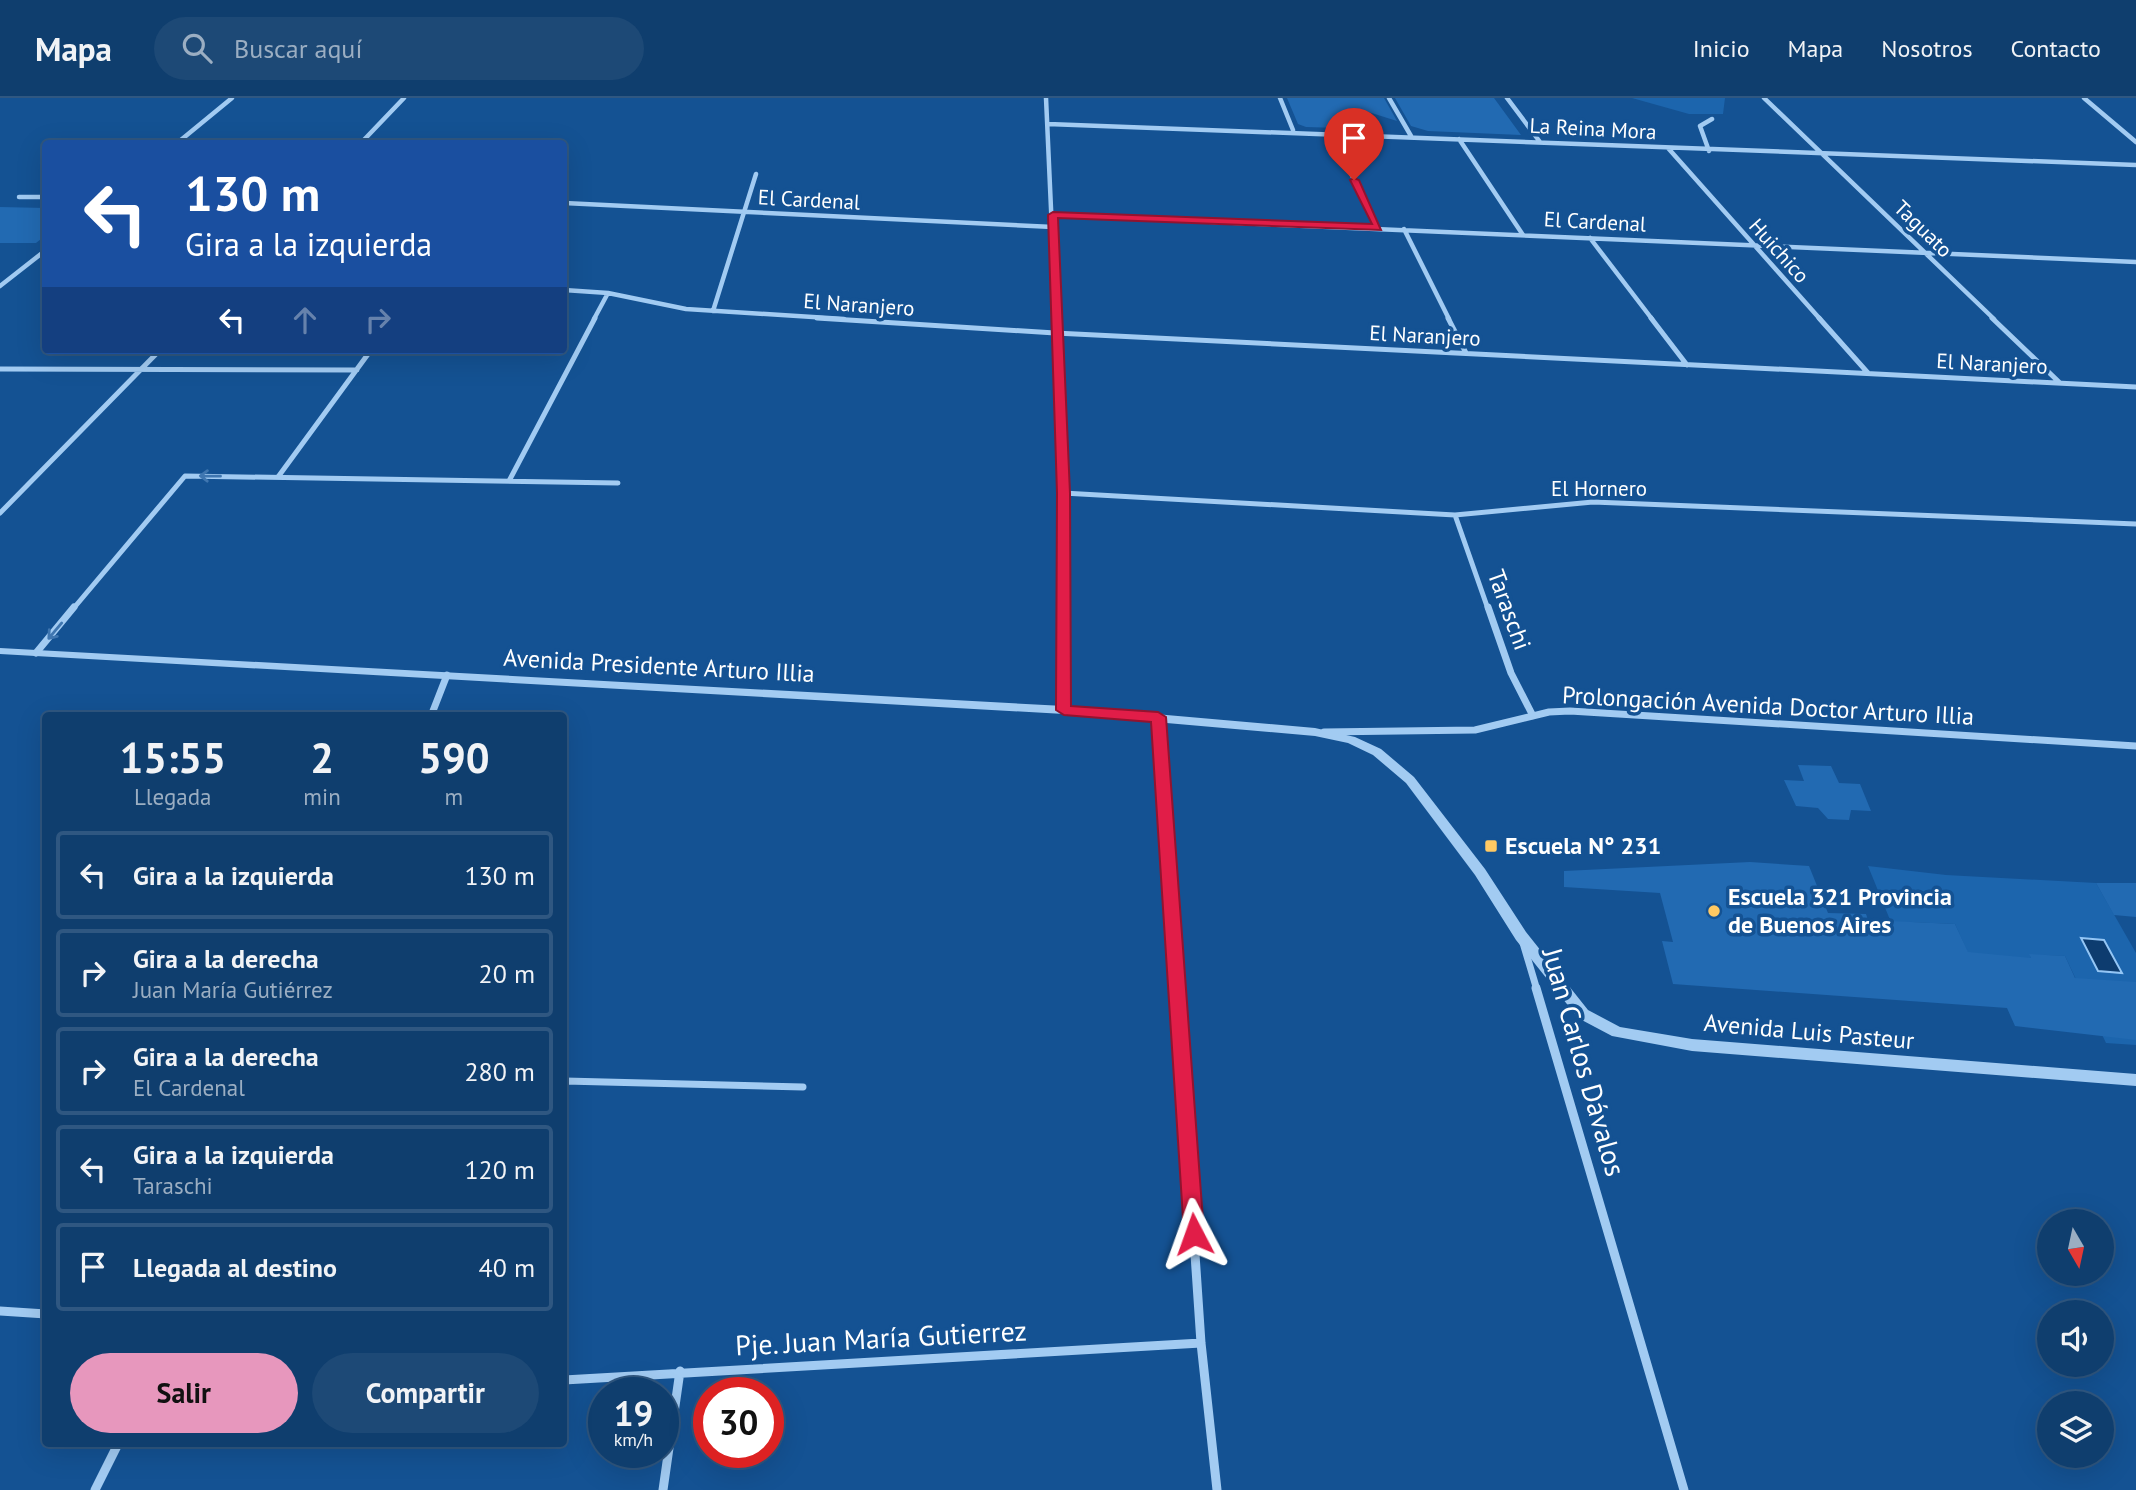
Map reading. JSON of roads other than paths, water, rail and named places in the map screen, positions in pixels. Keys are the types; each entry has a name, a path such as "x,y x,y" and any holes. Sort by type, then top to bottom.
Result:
{"street":[{"path":"181,140 232,98"},
{"path":"364,140 404,98"},
{"path":"1046,98 1063,493 1064,710"},
{"path":"1280,98 1293,130"},
{"path":"1389,98 1411,136"},
{"path":"1507,98 1540,142"},
{"name":"Taguato","path":"1764,98 2060,383"},
{"path":"2084,98 2136,142"},
{"path":"1709,151 1700,126 1712,119"},
{"name":"La Reina Mora","path":"1048,124 1293,130 1709,151 2136,165"},
{"path":"1331,133 1378,228"},
{"path":"1459,139 1523,234"},
{"name":"Huichico","path":"1668,148 1868,373"},
{"path":"713,311 756,174"},
{"path":"19,197 42,197"},
{"name":"El Cardenal","path":"567,203 1053,227"},
{"name":"El Cardenal","path":"1053,215 2136,262"},
{"path":"1404,229 1466,353"},
{"path":"1590,238 1687,365"},
{"path":"0,286 42,253"},
{"name":"El Naranjero","path":"567,290 608,293 686,309 1055,333 2136,387"},
{"path":"509,481 608,293"},
{"path":"0,513 156,354"},
{"path":"278,477 368,354"},
{"path":"0,369 357,370"},
{"path":"36,653 185,476 618,482"},
{"name":"El Hornero","path":"1063,493 1455,515 1593,502 2136,524"},
{"name":"Taraschi","path":"1455,515 1511,673 1533,716"},
{"name":"Avenida Presidente Arturo Illia","path":"0,651 1064,710 1315,732"},
{"path":"433,712 447,675"},
{"name":"Prolongación Avenida Doctor Arturo Illia","path":"1315,732 1475,730 1533,716 1570,711 2136,746"},
{"path":"1158,717 1202,1343 1217,1490"},
{"name":"Juan Carlos Dávalos","path":"1315,732 1351,740 1377,752 1410,780 1472,861 1521,936 1684,1490"},
{"name":"Avenida Luis Pasteur","path":"1521,936 1583,1013 1617,1032 1692,1045 2136,1080"},
{"path":"0,1311 42,1314"},
{"name":"Pje. Juan María Gutierrez","path":"567,1380 680,1371 1202,1343"},
{"path":"663,1490 680,1371"},
{"path":"95,1490 116,1447"}],"lane":[{"path":"567,1081 803,1087"}],"place":[{"name":"Escuela N° 231","path":"1491,846"},
{"name":"Escuela 321 Provincia de Buenos Aires","path":"1714,911"}]}
